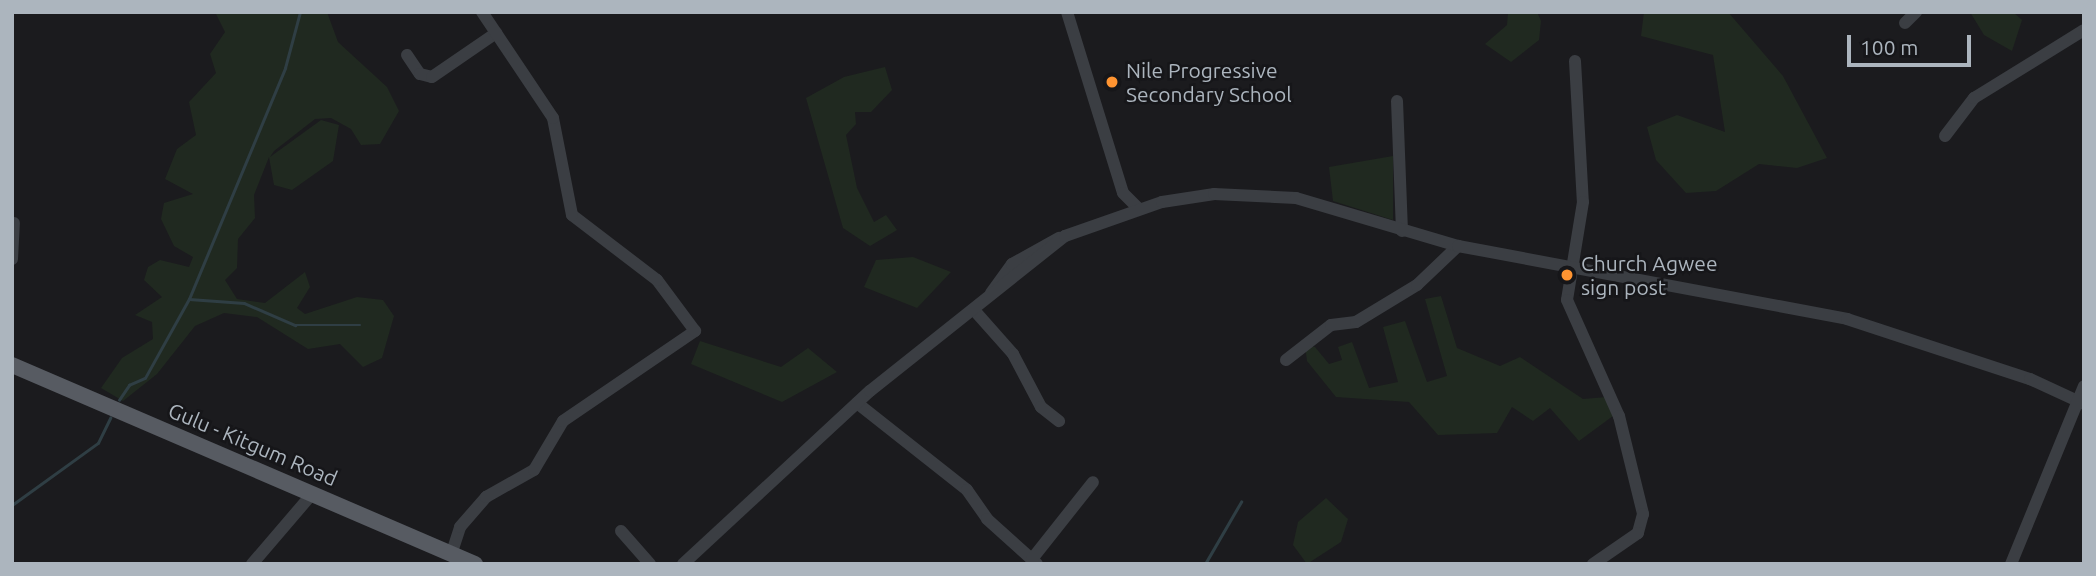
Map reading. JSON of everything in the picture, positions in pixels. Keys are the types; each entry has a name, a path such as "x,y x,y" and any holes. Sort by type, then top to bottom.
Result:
{"main road":[{"name":"Gulu - Kitgum Road","path":"12,365 452,551 475,564"}],"street":[{"path":"452,551 460,527 486,497 534,470 564,421 695,331 657,280 572,215 558,170 553,118 482,12"},
{"path":"1067,12 1123,192 1139,209"},
{"path":"1905,23 1916,12"},
{"path":"1945,136 1974,99 2084,30"},
{"path":"407,55 420,74 432,76 496,33"},
{"path":"1575,61 1583,202 1575,269 1567,300 1619,416 1643,514 1638,533 1593,564"},
{"path":"1397,101 1402,231"},
{"path":"1114,216 1123,192"},
{"path":"683,564 857,403 990,296 1019,258 1114,216 1214,194 1270,195 1321,204 1458,246 1847,320 2030,379 2080,403"},
{"path":"12,259 14,223"},
{"path":"1286,360 1331,325 1356,322 1417,285 1458,246"},
{"path":"974,310 1013,354 1041,407 1059,421"},
{"path":"2011,564 2080,403 2084,386"},
{"path":"857,403 967,490 986,519 1034,561 1093,481"},
{"path":"252,564 312,494"},
{"path":"621,531 650,564"}],"shaded area":[{"path":"215,12 327,12 338,42 387,87 399,111 380,144 361,145 351,129 331,118 315,119 274,151 270,157 321,120 339,125 333,161 292,190 274,185 269,157 254,195 255,218 238,239 237,268 225,280 237,299 265,303 305,272 310,287 297,308 305,314 357,297 383,300 394,316 382,358 363,367 340,344 308,349 257,317 224,313 195,326 157,374 123,401 101,388 122,358 153,339 152,322 135,315 162,297 144,280 148,267 160,260 189,267 193,257 174,246 161,219 164,203 193,194 165,179 177,149 196,135 189,102 216,73 210,54 225,32"},
{"path":"1508,12 1537,12 1541,21 1539,40 1511,62 1485,44 1507,25"},
{"path":"1644,12 1728,12 1783,76 1827,158 1797,168 1759,164 1716,191 1686,193 1656,160 1647,127 1677,115 1725,132 1713,55 1641,36"},
{"path":"1970,12 2013,12 2022,20 2012,51 1984,35"},
{"path":"885,67 892,90 871,112 855,112 856,124 846,135 857,188 874,222 886,215 897,230 870,246 843,228 806,98 844,77"},
{"path":"1393,156 1393,220 1333,201 1329,167"},
{"path":"913,257 951,272 917,308 864,287 876,260"},
{"path":"1441,296 1457,348 1500,366 1520,357 1583,399 1607,397 1617,413 1579,441 1550,408 1533,421 1512,407 1497,433 1438,435 1409,402 1336,397 1307,361 1305,345 1315,347 1329,364 1342,360 1338,347 1352,342 1369,388 1398,382 1383,327 1405,321 1427,382 1447,376 1425,299"},
{"path":"700,341 781,367 808,348 837,372 782,402 691,364"},
{"path":"1326,498 1348,519 1341,542 1307,564 1293,545 1298,522"}],"waterway":[{"path":"119,400 129,385 145,378 189,299 285,68 300,12"},
{"path":"189,299 244,303 295,325 360,325"},
{"path":"12,505 98,443 110,418"},
{"path":"1205,564 1241,502"}],"place":[{"name":"Nile Progressive Secondary School","path":"1112,82"},
{"name":"Church Agwee sign post","path":"1567,275"}]}
